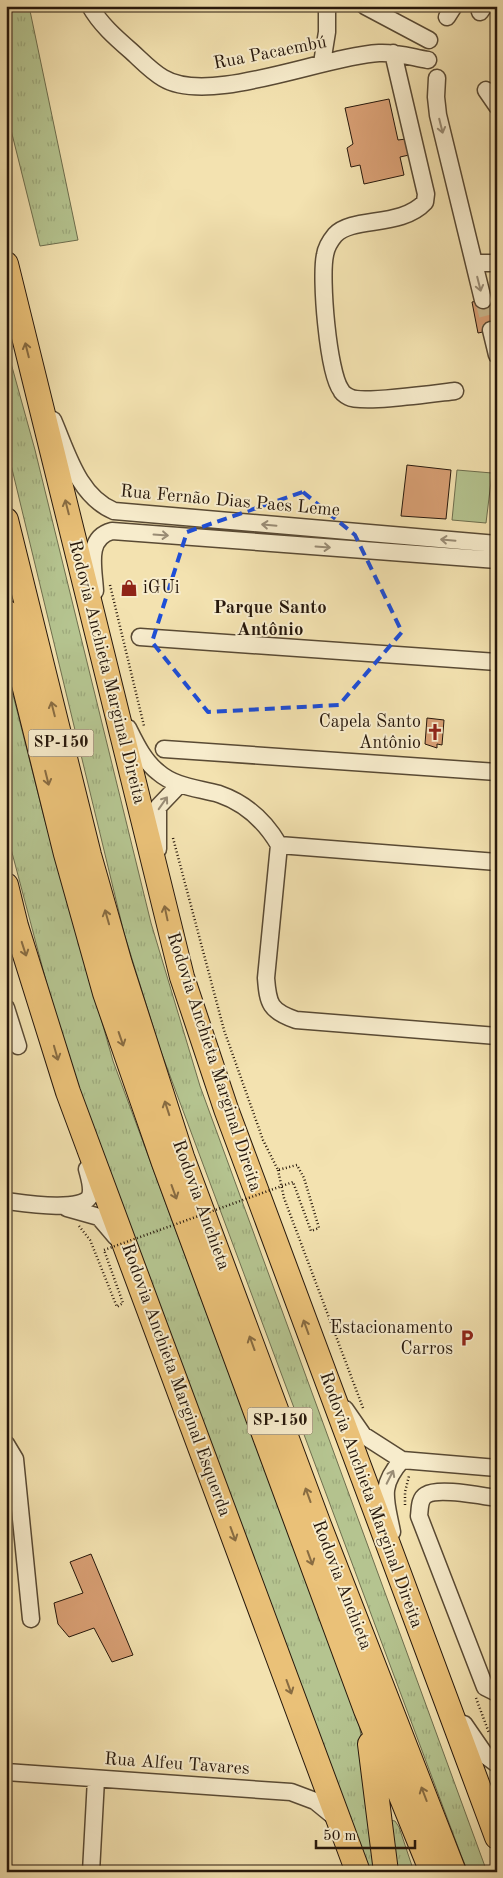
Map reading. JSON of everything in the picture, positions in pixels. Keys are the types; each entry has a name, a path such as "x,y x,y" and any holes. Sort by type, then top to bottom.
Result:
{"highway":[{"name":"Rodovia Anchieta Marginal Direita","path":"6,264 97,640 182,977 226,1109 497,1838"},
{"name":"Rodovia Anchieta","path":"6,520 89,855 120,964 182,1157 319,1525 454,1872"},
{"name":"Rodovia Anchieta","path":"6,612 66,854 105,993 167,1172 366,1710 432,1872"},
{"name":"Rodovia Anchieta Marginal Esquerda","path":"6,885 16,926 68,1092 134,1266 337,1820 358,1872"},
{"path":"366,1710 386,1872"}],"street":[{"name":"Rua Pacaembú","path":"90,6 96,17 141,61 164,79 185,84 236,84 322,63 376,53 393,53 428,60"},
{"path":"322,63 327,32 327,6"},
{"path":"365,6 429,40"},
{"path":"393,53 426,194 426,202 411,214 347,228 336,234 330,242 325,256 325,297 334,375 341,390 351,399 372,399 455,391"},
{"path":"437,78 436,97 438,115 483,300"},
{"path":"486,90 497,106"},
{"path":"474,264 497,263"},
{"name":"Rua Fernão Dias Paes Leme","path":"35,382 86,490 96,501 114,511 497,544"},
{"path":"97,640 94,549 98,539 112,531 497,560"},
{"path":"140,637 497,662"},
{"path":"109,688 138,748 159,773 179,785 220,794 243,806 258,816 280,844 266,978 268,1000 278,1014 296,1020 497,1036"},
{"path":"164,749 497,772"},
{"path":"160,885 158,808 179,785"},
{"path":"280,844 497,862"},
{"path":"6,1008 18,1046"},
{"path":"6,1201 57,1206 80,1204 86,1201 91,1188 68,1092"},
{"path":"57,1206 104,1221 134,1266"},
{"path":"323,1373 349,1417 363,1435 402,1460 497,1468"},
{"path":"6,1444 15,1459 31,1619"},
{"path":"402,1460 388,1478 385,1486 386,1499 392,1533 417,1626"},
{"path":"497,1498 441,1492 426,1495 420,1502 419,1516 485,1687 497,1693"},
{"path":"433,1667 472,1739 486,1756 497,1764"},
{"name":"Rua Alfeu Tavares","path":"6,1772 291,1792 315,1801 337,1820"},
{"path":"91,1872 96,1779"}],"path":[{"path":"110,585 146,734"},
{"path":"171,830 224,1030 263,1140 278,1170 284,1198 364,1410"},
{"path":"90,1240 117,1307 123,1303 104,1250 293,1182 311,1231 319,1228 304,1178 297,1165 278,1170"}],"highlighted area":[{"path":"303,492 355,535 402,632 339,705 208,712 152,642 187,532"}],"green space":[{"path":"6,6 29,6 78,240 40,246 6,110"},
{"path":"6,345 35,450 151,923 200,1086 487,1872 468,1872 461,1855 160,1049 124,933 6,444"},
{"path":"457,470 492,473 486,523 452,520"},
{"path":"6,667 44,817 113,1061 359,1724 369,1782 378,1872 368,1872 63,1045 6,830"},
{"path":"390,1820 395,1821 399,1827 414,1872 394,1872"}],"building":[{"path":"389,99 398,140 406,139 409,155 400,157 404,175 364,184 360,165 351,167 347,148 353,144 345,108"},
{"path":"497,297 497,329 478,333 472,302"},
{"path":"407,465 451,470 446,519 401,516"},
{"name":"Capela Santo Antônio","path":"427,718 444,720 442,745 437,744 437,748 425,744"},
{"path":"91,1554 133,1655 112,1662 94,1628 69,1637 58,1624 54,1603 83,1593 70,1562"}],"tunnel":[{"path":"483,300 491,330"}],"place":[{"name":"iGUi","path":"129,588"},
{"name":"Capela Santo Antônio","path":"435,732"},
{"name":"Estacionamento Carros","path":"467,1338"}],"district":[{"name":"Parque Santo Antônio","path":"270,619"}]}
